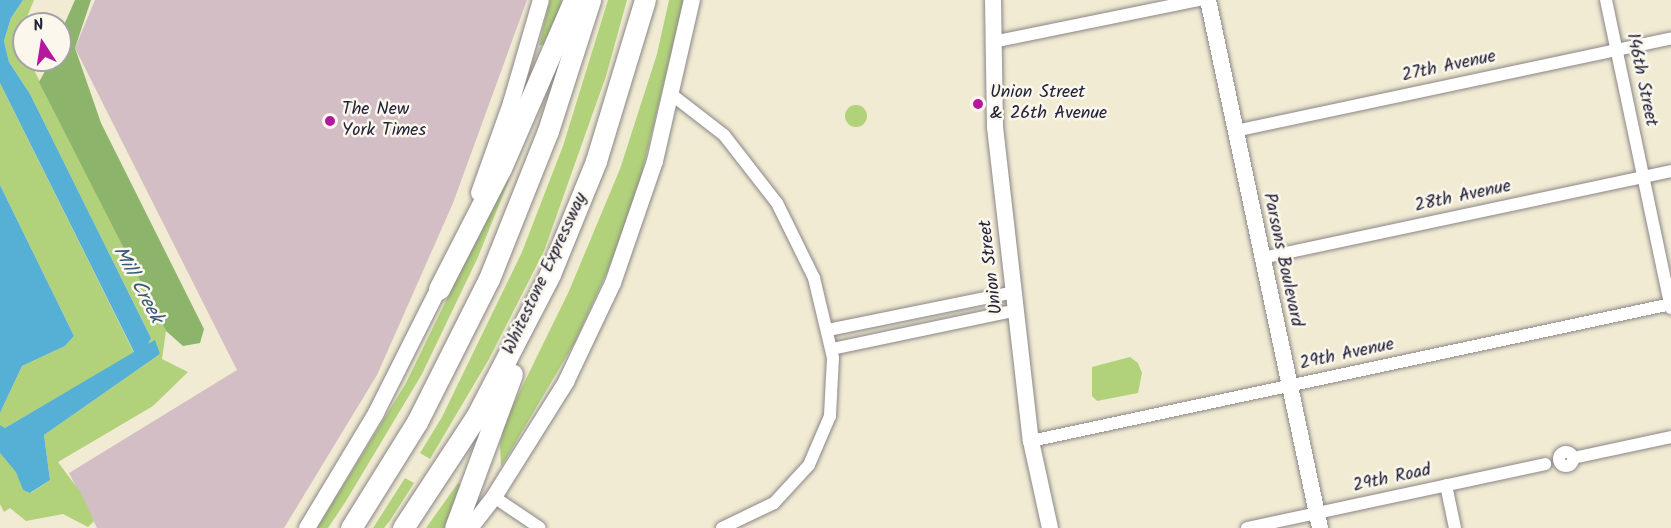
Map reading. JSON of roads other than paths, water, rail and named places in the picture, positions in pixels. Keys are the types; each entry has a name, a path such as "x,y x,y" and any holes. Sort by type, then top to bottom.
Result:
{"highway":[{"path":"439,289 501,168 574,0"},
{"path":"351,528 417,422 489,279 548,131 590,0"},
{"name":"Whitestone Expressway","path":"403,528 485,400 559,255 602,142 645,0"},
{"path":"455,528 559,255"}],"main road":[{"path":"306,528 376,413 439,289 502,131 541,0"},
{"path":"470,528 494,497 566,382 602,309 646,191 692,0"},
{"name":"Union Street","path":"993,0 993,102 1031,441 1050,528"},
{"name":"Parsons Boulevard","path":"1208,0 1318,521"}],"street":[{"path":"993,42 1200,0"},
{"name":"146th Street","path":"1606,0 1671,305"},
{"name":"27th Avenue","path":"1235,131 1671,38"},
{"path":"671,94 699,112 732,143 777,203 811,271 832,349 832,408 813,459 774,503 722,528"},
{"name":"28th Avenue","path":"1262,258 1671,171"},
{"path":"828,330 1014,292"},
{"name":"29th Avenue","path":"1031,441 1671,305"},
{"path":"832,349 1017,310"},
{"path":"1573,458 1671,437"},
{"name":"29th Road","path":"1247,528 1318,521 1446,485 1545,464"},
{"path":"1446,485 1455,528"},
{"path":"494,497 540,528"}],"water":[{"path":"0,0 23,0 15,12 12,12 4,41 12,72 16,72 30,94 151,338 148,344 155,340 160,354 44,435 50,480 30,493 23,490 16,472 0,453 0,425 5,428 134,352 0,83"},
{"path":"0,185 74,336 65,346 22,366 0,413"}],"place":[{"name":"Union Street & 26th Avenue","path":"978,104"},
{"name":"The New York Times","path":"330,121"}],"water label":[{"name":"Mill Creek","path":"137,285"}]}
